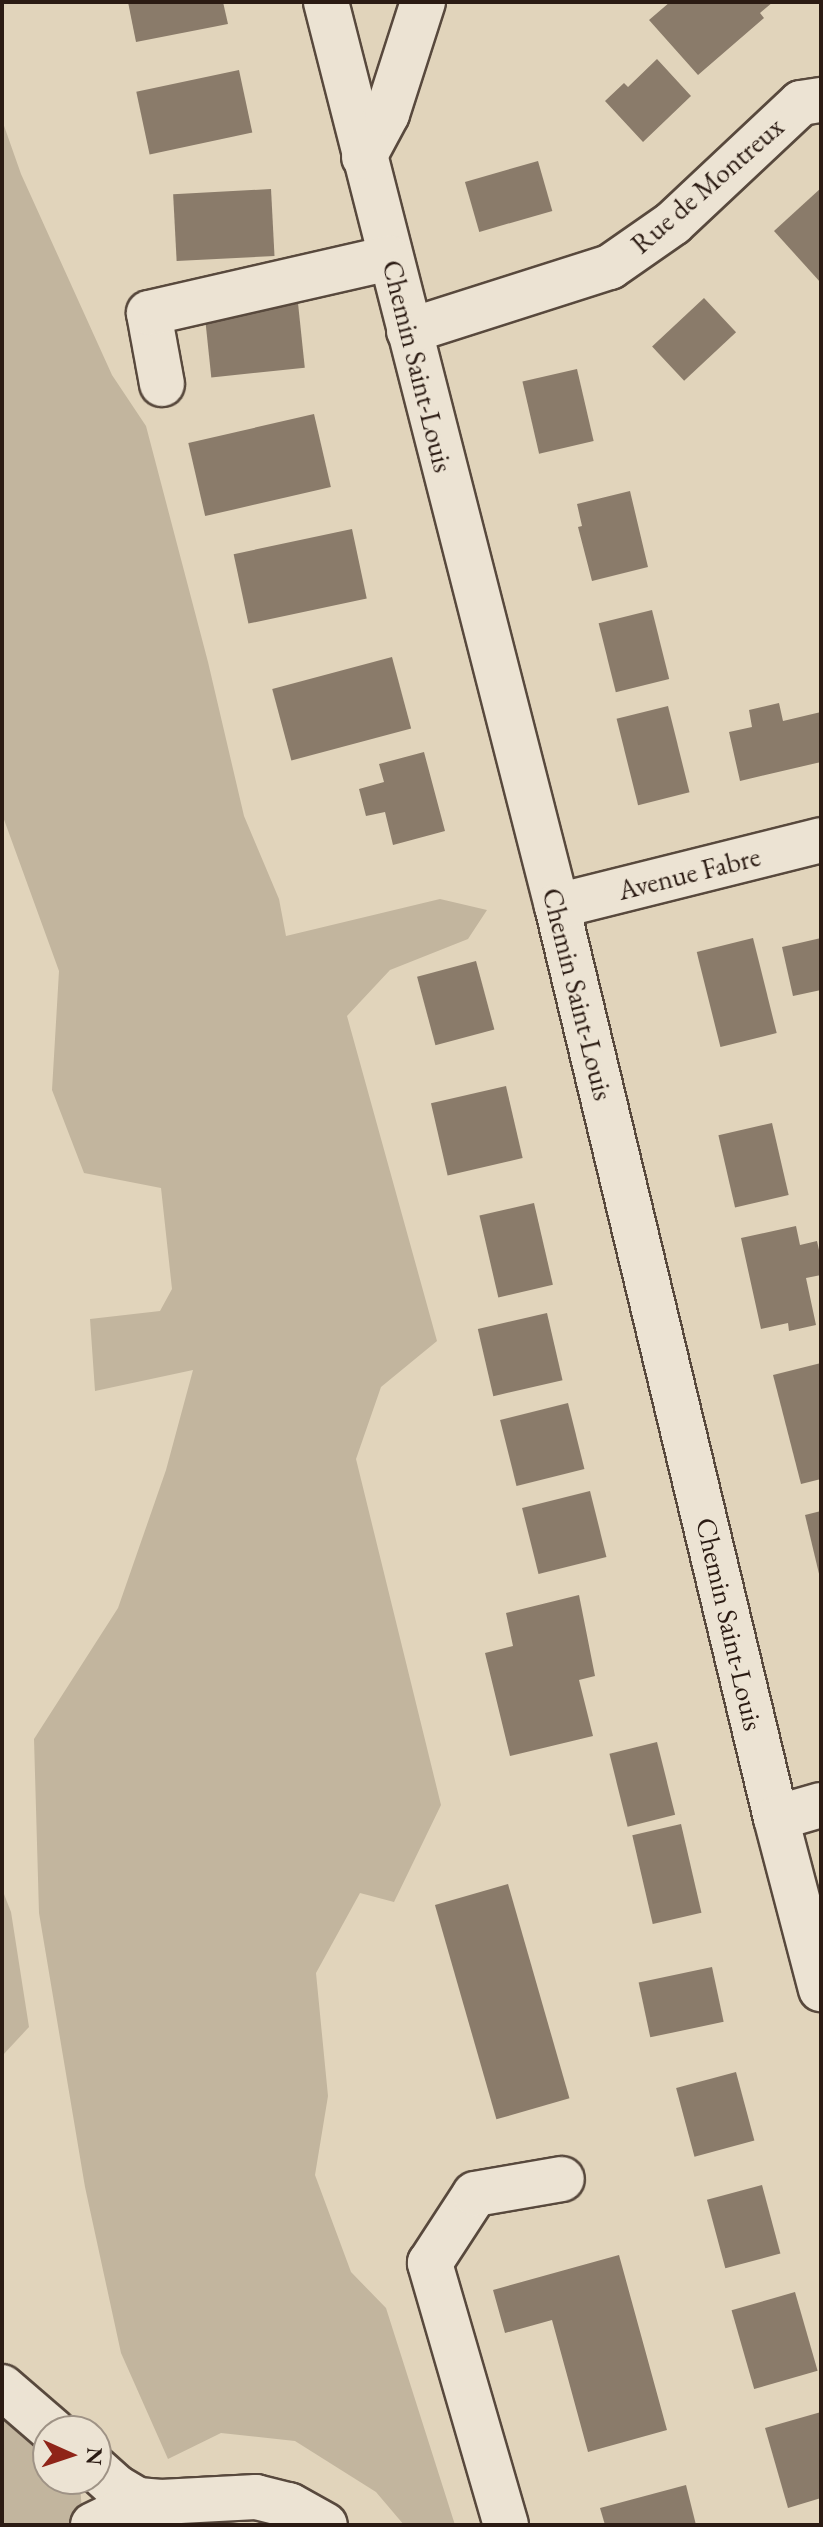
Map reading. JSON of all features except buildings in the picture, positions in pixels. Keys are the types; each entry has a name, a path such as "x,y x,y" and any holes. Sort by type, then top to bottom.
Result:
{"street":[{"name":"Chemin Saint-Louis","path":"326,2 557,906 776,1818 821,1989"},
{"path":"364,157 387,114 423,2"},
{"name":"Rue de Montreux","path":"409,331 610,267 673,223 801,103 821,100"},
{"path":"162,384 149,313 390,258"},
{"name":"Avenue Fabre","path":"557,906 821,840"},
{"path":"776,1818 821,1805"},
{"path":"506,2525 430,2263 475,2194 562,2179"},
{"path":"2,2387 34,2415"},
{"path":"112,2483 138,2500 222,2511 256,2497 289,2505 325,2525"},
{"path":"93,2525 118,2513 161,2502"}],"shaded area":[{"path":"2,120 21,174 112,375 146,426 208,662 244,816 279,899 286,936 440,899 487,910 468,939 390,970 347,1016 437,1341 381,1387 356,1459 441,1805 394,1902 360,1893 316,1973 328,2096 315,2175 351,2272 386,2308 455,2525 404,2525 376,2492 295,2441 221,2433 168,2459 121,2353 85,2187 39,1913 34,1739 118,1608 166,1470 193,1370 95,1391 90,1319 160,1311 172,1289 161,1188 84,1173 52,1090 59,971 2,814"},
{"path":"2,1889 11,1912 29,2027 2,2056"},
{"path":"2,2414 32,2437 32,2495 81,2495 82,2511 70,2525 2,2525"}]}
